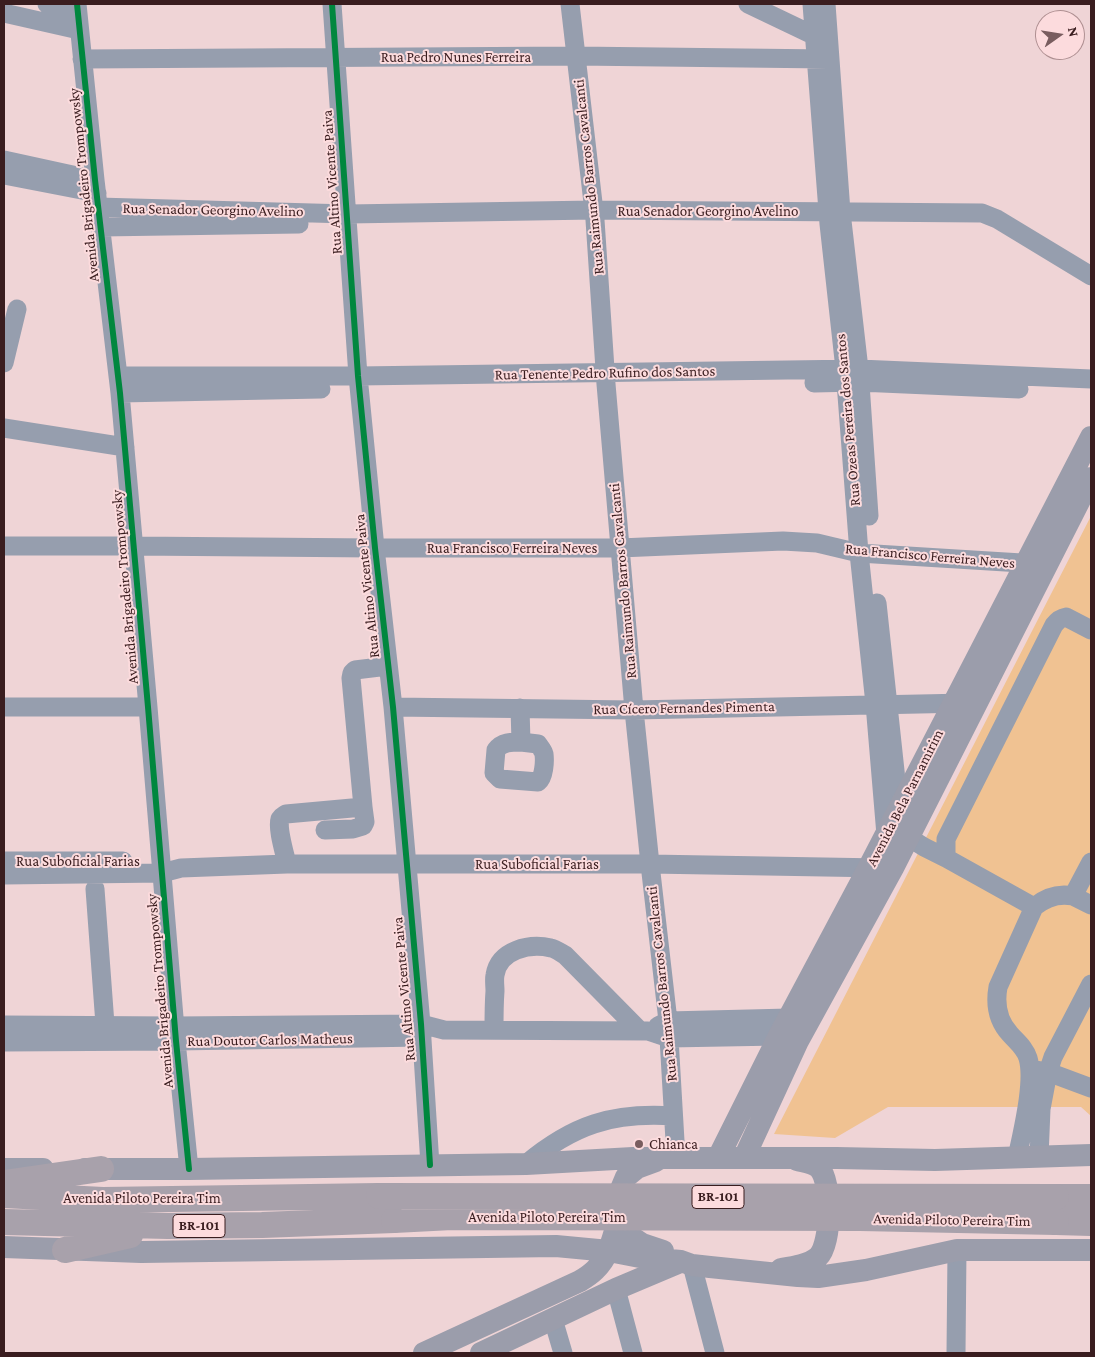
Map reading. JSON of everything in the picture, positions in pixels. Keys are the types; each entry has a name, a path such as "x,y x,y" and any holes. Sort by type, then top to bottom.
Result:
{"highway":[{"path":"4,1183 101,1169"},
{"name":"Avenida Piloto Pereira Tim","path":"4,1195 103,1200 379,1196 1091,1197"},
{"name":"Avenida Piloto Pereira Tim","path":"4,1222 168,1226 272,1225 452,1217 860,1218 1091,1223"},
{"path":"65,1250 168,1226"}],"main road":[{"name":"Avenida Bela Parnamirim","path":"718,1158 892,868 976,703 1091,437"},
{"name":"Avenida Bela Parnamirim","path":"744,1158 794,1029 899,808 953,703 1091,478"},
{"path":"4,1169 189,1169 526,1164 633,1158 935,1160 1091,1155"},
{"path":"424,1353 580,1282 601,1264 609,1251 620,1213 621,1189 626,1177 637,1168 669,1158"},
{"path":"764,1273 809,1262 821,1253 826,1241 828,1214 827,1189 824,1175 816,1165 791,1158"},
{"path":"620,1213 633,1238 642,1244 665,1252 686,1263"},
{"path":"556,1246 565,1257 568,1271 561,1290"},
{"path":"4,1247 150,1252 556,1246 609,1251 645,1258 764,1273 818,1277 866,1270 957,1250 1091,1250"},
{"path":"488,1352 616,1289 686,1263"}],"street":[{"path":"47,4 77,7"},
{"name":"Rua Altino Vicente Paiva","path":"332,4 359,382 393,707 421,1031 430,1165"},
{"name":"Rua Raimundo Barros Cavalcanti","path":"570,4 595,215 606,379 634,710 669,1029 673,1116 669,1158"},
{"path":"748,4 822,38"},
{"name":"Rua Ozeas Pereira dos Santos","path":"812,4 822,38"},
{"name":"Rua Ozeas Pereira dos Santos","path":"826,4 822,38 823,59 835,218 852,376 865,553 882,704 899,808"},
{"name":"Avenida Brigadeiro Trompowsky","path":"77,7 119,384 175,1033 189,1169"},
{"path":"4,13 79,30"},
{"name":"Rua Pedro Nunes Ferreira","path":"82,59 576,56 823,59"},
{"name":"Rua Senador Georgino Avelino","path":"4,160 97,193"},
{"name":"Rua Senador Georgino Avelino","path":"4,175 97,193 348,219"},
{"name":"Rua Senador Georgino Avelino","path":"835,218 982,213 997,219 1091,276"},
{"name":"Rua Senador Georgino Avelino","path":"101,227 348,219 595,215 835,218 958,224 986,226 1091,288"},
{"path":"4,363 17,309"},
{"name":"Rua Tenente Pedro Rufino dos Santos","path":"852,376 1091,392"},
{"name":"Rua Tenente Pedro Rufino dos Santos","path":"119,384 852,376 1091,379"},
{"path":"4,428 125,447"},
{"name":"Rua Francisco Ferreira Neves","path":"4,546 620,548 783,541 817,544 865,553 1037,564"},
{"path":"946,858 946,839 1054,625 1058,620 1066,617 1091,630"},
{"path":"325,830 353,829 363,826 365,822 352,673 355,670 388,666"},
{"name":"Rua Cícero Fernandes Pimenta","path":"393,707 634,710 976,703"},
{"name":"Rua Ozeas Pereira dos Santos","path":"882,704 886,835"},
{"path":"4,707 148,707"},
{"path":"520,708 521,742"},
{"path":"287,864 280,827 282,816 286,814 363,807"},
{"path":"908,837 1034,907"},
{"name":"Rua Suboficial Farias","path":"4,861 181,868 287,864 650,864 892,868"},
{"path":"1073,896 1091,862"},
{"name":"Rua Suboficial Farias","path":"4,875 161,867"},
{"path":"95,889 105,1033"},
{"path":"1091,905 1073,896 1056,895 1034,907 1000,980 996,996 1000,1021 1023,1047 1028,1058 1039,1071 1091,1088"},
{"path":"494,1030 495,975 499,965 506,956 516,950 540,946 553,948 565,955 644,1031"},
{"path":"1017,1158 1029,1088 1039,1071 1054,1057 1091,984"},
{"name":"Rua Doutor Carlos Matheus","path":"4,1031 175,1033 794,1029"},
{"path":"1039,1071 1039,1157"},
{"path":"526,1164 544,1149 583,1127 605,1120 628,1116 650,1114 673,1116"},
{"path":"956,1353 957,1250"},
{"path":"686,1263 715,1353"},
{"path":"616,1289 633,1353"},
{"path":"553,1319 563,1353"}],"shaded area":[{"path":"1091,516 1091,1116 1081,1107 888,1107 835,1138 774,1134"}],"cycle path":[{"path":"77,4 120,393 176,1041 189,1169"},
{"path":"332,4 358,376 393,707 421,1024 430,1165"}],"place":[{"name":"Chianca","path":"639,1144"}]}
